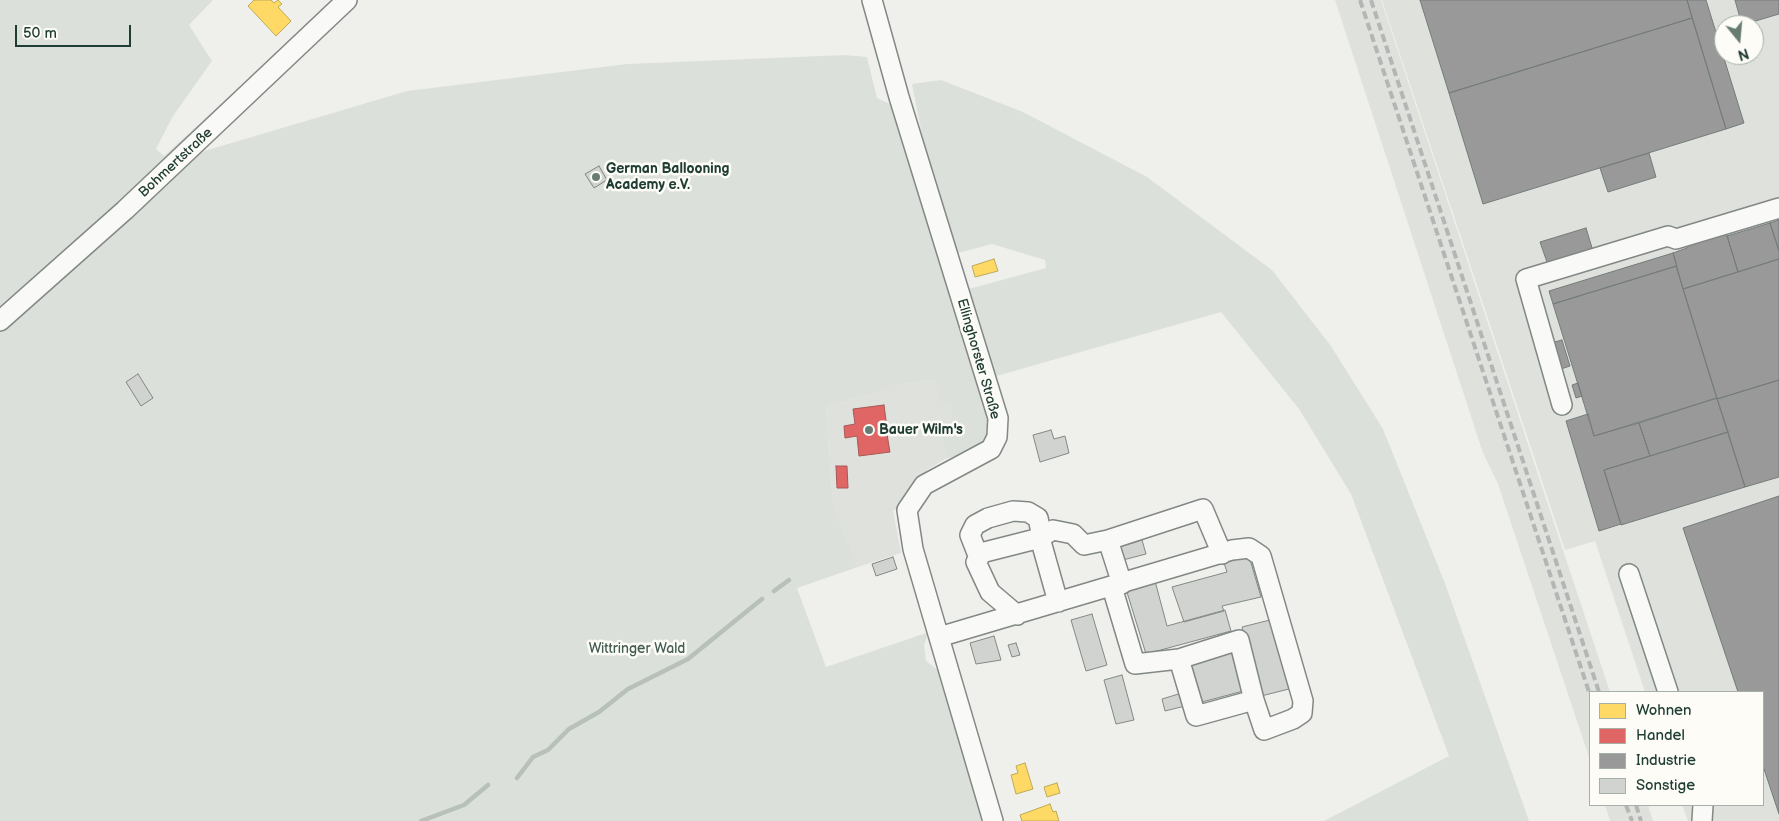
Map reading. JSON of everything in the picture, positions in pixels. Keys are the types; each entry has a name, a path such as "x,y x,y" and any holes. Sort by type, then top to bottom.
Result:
{"street":[{"name":"Bohmertstraße","path":"0,321 125,210 347,0"},
{"name":"Ellinghorster Straße","path":"872,0 904,116 998,418 997,437 991,450 924,485 907,510 913,550 992,821"},
{"path":"1562,405 1526,278 1668,236 1676,239 1779,208"},
{"path":"1016,614 990,592 976,562 981,553 1041,538 1053,530 1073,534 1084,545 1108,540 1203,509 1222,554"},
{"path":"978,558 970,535 975,525 988,518 1013,511 1028,512 1038,518 1041,538 1058,602"},
{"path":"939,637 1016,614 1117,585 1222,554 1248,548 1261,556 1303,702 1302,712 1293,719 1264,730 1254,700 1240,640 1179,659 1135,664 1117,585 1108,540"},
{"path":"1629,574 1668,691"},
{"path":"1179,659 1196,716 1254,700"},
{"path":"1702,821 1704,806"}],"shaded area":[{"path":"1335,0 1381,0 1610,691 1589,691 1589,757 1498,484 1483,453"},
{"path":"1382,0 1779,0 1779,821 1688,821 1682,806 1764,806 1764,691 1645,691 1595,541 1565,550"},
{"path":"936,380 950,401 951,417 949,421 940,424 945,459 927,470 916,481 902,509 893,510 901,553 858,567 833,504 826,407 880,392 894,385"},
{"path":"1605,806 1648,806 1653,821 1610,821"}],"green space":[{"name":"Wittringer Wald","path":"0,0 213,0 189,25 212,61 173,116 156,149 164,156 233,93 201,152 407,91 627,64 845,55 867,57 877,98 892,105 896,111 992,421 990,434 977,449 945,459 940,423 949,421 951,417 950,401 939,402 936,380 894,385 880,392 826,407 833,504 858,567 797,588 826,667 929,632 924,645 926,661 942,673 984,821 0,821"},
{"path":"941,80 1023,112 1147,177 1272,270 1331,346 1383,429 1446,586 1529,821 1324,821 1449,756 1351,494 1299,409 1221,312 993,377 965,290 1046,268 1045,260 992,244 954,254 931,181 912,84"}],"building: Wohnen":[{"path":"254,0 271,0 274,3 278,0 282,4 278,7 291,21 276,36 248,6"},
{"path":"994,259 998,271 975,277 972,266"},
{"path":"1025,763 1033,789 1016,794 1011,775 1018,773 1016,766"},
{"path":"1057,783 1060,793 1047,797 1044,787"},
{"path":"1050,804 1053,812 1056,811 1059,821 1022,821 1020,815"}],"building: Handel":[{"name":"Bauer Wilm's","path":"884,405 887,428 892,427 893,433 887,434 890,452 859,456 857,436 845,438 844,426 855,424 853,409"},
{"path":"836,466 847,466 848,488 837,488"}],"building: Industrie":[{"path":"1420,0 1687,0 1692,18 1449,93"},
{"path":"1687,0 1706,0 1714,26 1714,65 1726,65 1744,123 1726,129"},
{"path":"1735,0 1779,0 1779,14 1764,18 1764,15 1739,15"},
{"path":"1692,18 1726,129 1483,204 1449,93"},
{"path":"1649,153 1656,177 1608,192 1600,168"},
{"path":"1779,220 1779,251 1770,223"},
{"path":"1770,223 1779,251 1779,259 1738,272 1727,236"},
{"path":"1586,228 1593,251 1548,265 1540,242"},
{"path":"1725,229 1738,272 1683,289 1673,253 1687,248 1685,242"},
{"path":"1673,253 1677,266 1553,304 1549,291"},
{"path":"1779,259 1779,380 1717,399 1683,289"},
{"path":"1676,266 1717,398 1594,436 1553,304"},
{"path":"1562,340 1570,366 1558,370 1551,343"},
{"path":"1779,380 1779,477 1745,487 1717,399"},
{"path":"1578,383 1582,396 1576,398 1572,385"},
{"path":"1717,398 1728,432 1650,456 1639,423"},
{"path":"1588,414 1594,436 1639,423 1650,456 1604,470 1621,524 1599,531 1566,421"},
{"path":"1728,432 1745,487 1621,525 1604,470"},
{"path":"1779,496 1779,814 1764,769 1764,691 1738,691 1683,528"}],"building: Sonstige":[{"name":"German Ballooning Academy e.V.","path":"599,166 607,180 594,188 585,174"},
{"path":"138,374 153,398 141,406 126,382"},
{"path":"1051,430 1054,439 1065,436 1069,453 1040,462 1033,435"},
{"path":"1142,540 1146,554 1123,560 1119,547"},
{"path":"1249,556 1261,597 1222,606 1224,611 1184,622 1172,587 1227,572 1224,563"},
{"path":"893,557 897,569 876,576 872,564"},
{"path":"1155,581 1167,626 1225,610 1231,631 1146,654 1126,589"},
{"path":"1092,614 1107,665 1086,671 1071,620"},
{"path":"1270,620 1289,689 1261,696 1242,627"},
{"path":"994,636 1001,660 976,664 970,643"},
{"path":"1016,643 1020,655 1012,657 1008,645"},
{"path":"1237,651 1247,690 1202,702 1191,663"},
{"path":"1122,675 1134,720 1116,724 1104,680"},
{"path":"1182,693 1185,706 1165,711 1162,699"}],"waterway":[{"path":"774,591 789,580"},
{"path":"517,778 533,757 548,750 569,729 599,712 628,689 688,659 762,599"},
{"path":"421,821 464,805 488,785"}],"railway":[{"path":"1360,0 1589,692"},
{"path":"1371,0 1599,691"},
{"path":"1626,806 1632,821"},
{"path":"1636,806 1641,821"}],"place":[{"name":"German Ballooning Academy e.V.","path":"596,177"},
{"name":"Bauer Wilm's","path":"869,430"}]}
